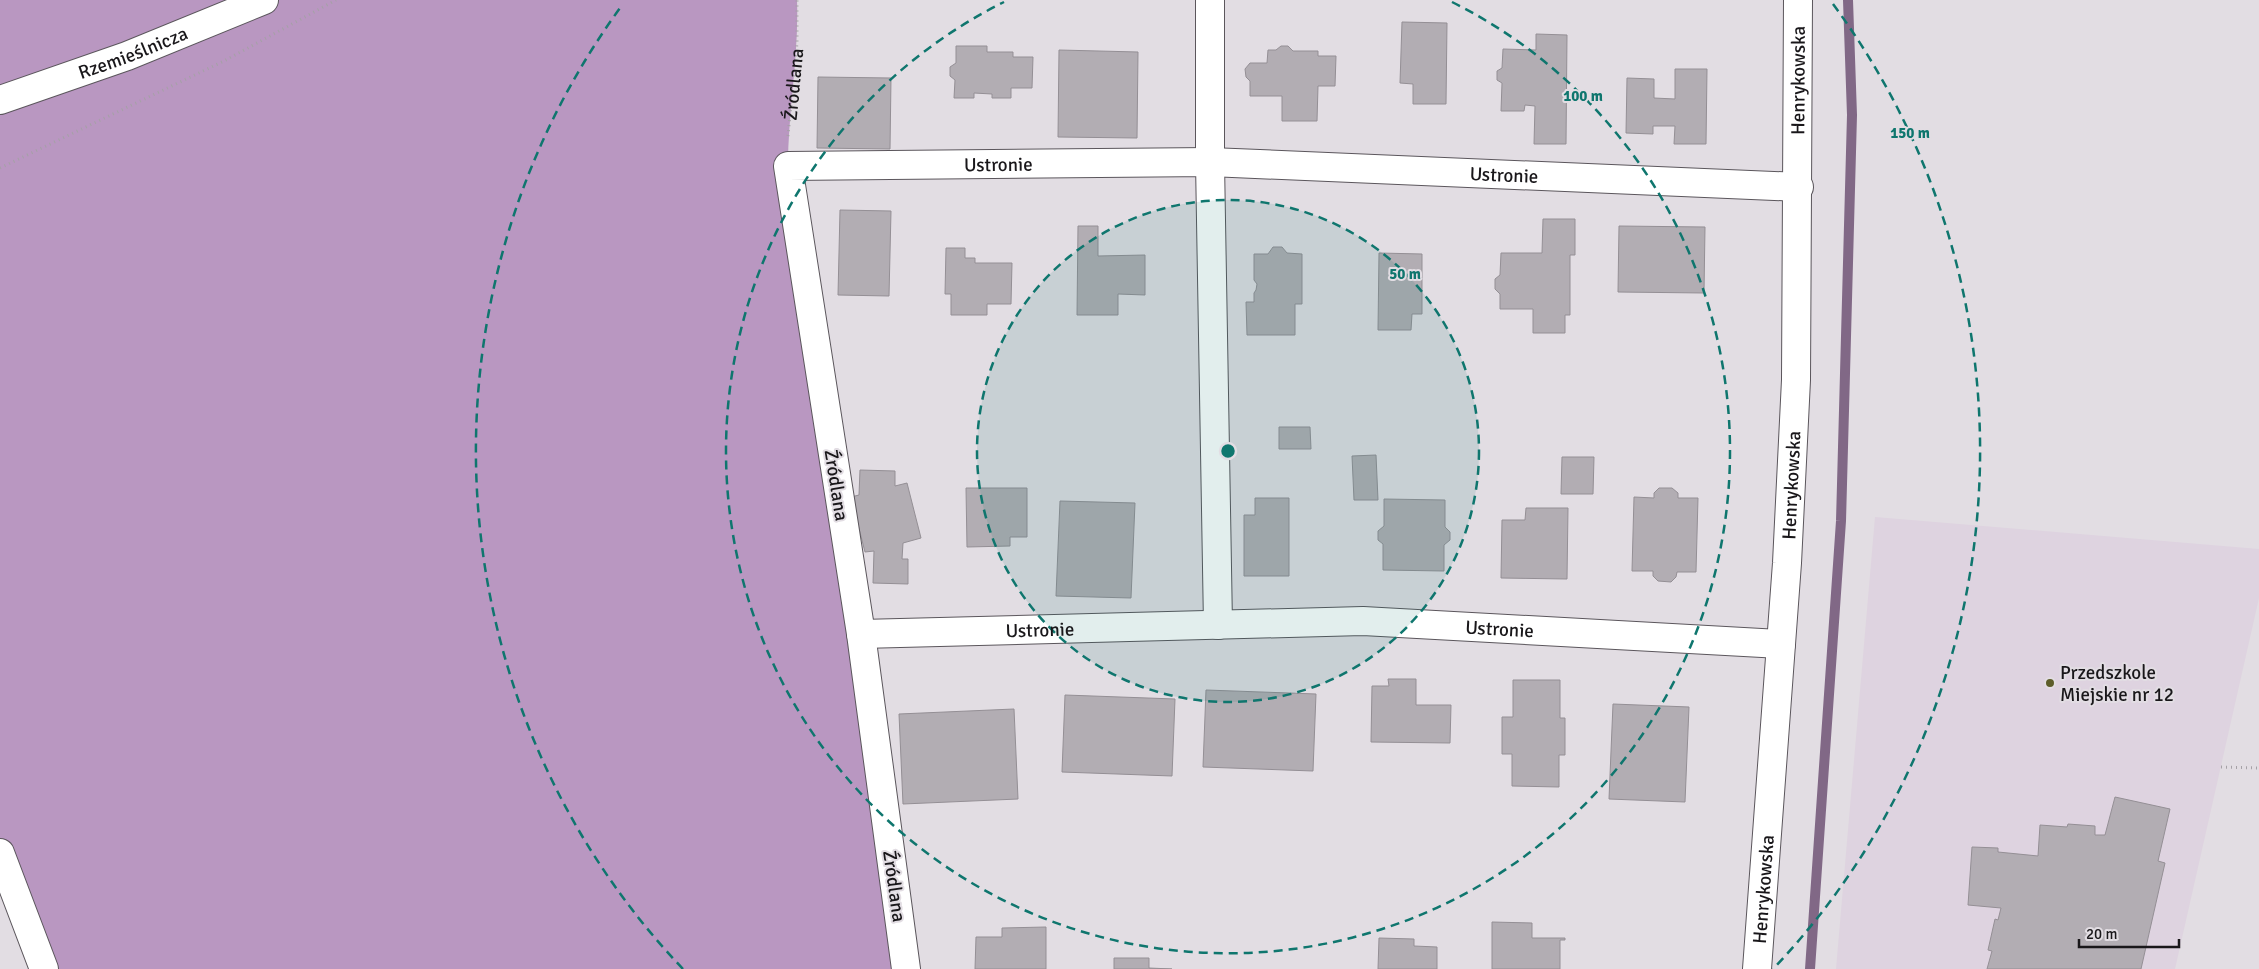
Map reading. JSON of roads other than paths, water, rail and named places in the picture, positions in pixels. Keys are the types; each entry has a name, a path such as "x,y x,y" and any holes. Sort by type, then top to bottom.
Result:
{"street":[{"name":"Rzemieślnicza","path":"0,100 135,53 264,0"},
{"path":"1210,0 1210,162 1218,625"},
{"name":"Henrykowska","path":"1757,969 1781,644 1796,380 1798,0"},
{"name":"Ustronie","path":"788,166 1210,162 1798,187"},
{"name":"Źródlana","path":"788,166 861,634 906,969"},
{"name":"Ustronie","path":"861,634 1363,621 1781,644"},
{"path":"0,853 44,969"}],"waterway":[{"path":"1810,969 1841,521 1852,115 1848,0"}],"place":[{"name":"Przedszkole Miejskie nr 12","path":"2050,683"}]}
